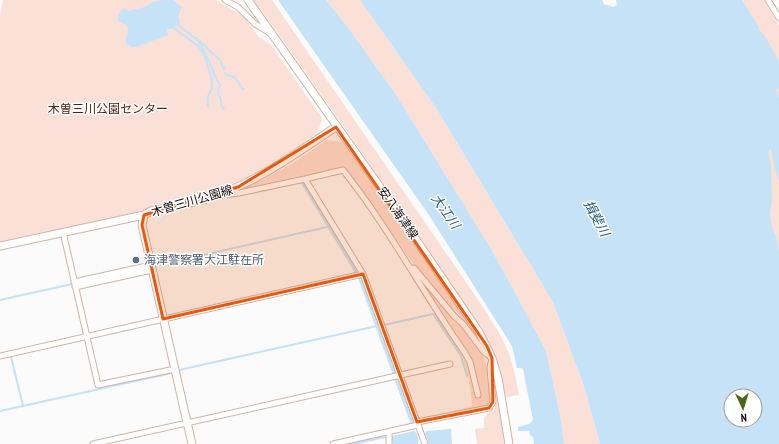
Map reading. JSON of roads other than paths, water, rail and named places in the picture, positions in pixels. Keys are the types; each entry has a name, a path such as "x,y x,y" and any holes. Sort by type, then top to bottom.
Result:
{"main road":[{"name":"安八海津線","path":"248,0 336,127 389,200 479,332 492,358 503,401 509,444"},
{"name":"木曽三川公園線","path":"192,444 151,268 142,225 144,215 151,211 218,195 238,187 268,171 336,127"},
{"path":"0,246 144,215"}],"street":[{"path":"225,0 238,7 255,24 273,35"},
{"path":"768,0 779,18"},
{"path":"218,195 239,193 343,170 405,257 454,316 463,324 484,352 492,358 490,368 493,402 489,408 417,424 389,437 333,444"},
{"path":"305,179 360,274 397,376 425,444"},
{"path":"62,232 98,385 175,369"},
{"path":"405,257 422,287 466,353 472,368 478,395"},
{"path":"74,285 151,268"},
{"path":"0,356 360,274"},
{"path":"93,444 450,364"}],"water":[{"path":"162,0 173,0 182,7 178,16 180,22 173,29 167,29 168,35 136,47 126,44 128,30 127,25 118,21 119,14 124,8 128,11 145,7"},
{"name":"大江川","path":"278,0 326,0 395,93 490,247 546,351 560,414 564,444 534,444 533,437 530,435 529,431 518,431 518,427 529,424 533,420 523,369 517,368 512,346 429,215"},
{"name":"揖斐川","path":"360,0 602,0 604,4 613,7 617,5 616,0 742,0 779,61 779,88 776,90 779,98 779,181 774,166 771,149 768,152 771,165 772,199 770,214 772,228 776,236 779,252 779,444 600,444 584,386 553,302 436,108"},
{"path":"301,183 305,183 359,272 414,424 411,425 358,278"},
{"path":"451,429 452,444 429,444 425,433 427,431"},
{"path":"414,431 418,437 418,444 393,444 391,439 385,438 359,444 342,444 384,435 392,436"}],"waterway":[{"path":"178,24 197,40 202,47 220,84 218,92 221,103"},
{"path":"174,28 197,45 205,57 212,81 211,90 208,97 208,106"},
{"path":"196,38 220,60 224,69"},
{"path":"225,73 234,77"},
{"path":"236,79 243,89"},
{"path":"221,105 224,109"},
{"path":"155,266 327,227"},
{"path":"0,300 72,284"},
{"path":"384,325 433,314 461,356 467,376"},
{"path":"179,370 377,326"},
{"path":"11,357 23,406"},
{"path":"0,411 172,373"}],"place":[{"name":"海津警察署大江駐在所","path":"136,260"}],"park label":[{"name":"木曽三川公園センター","path":"108,109"}]}
